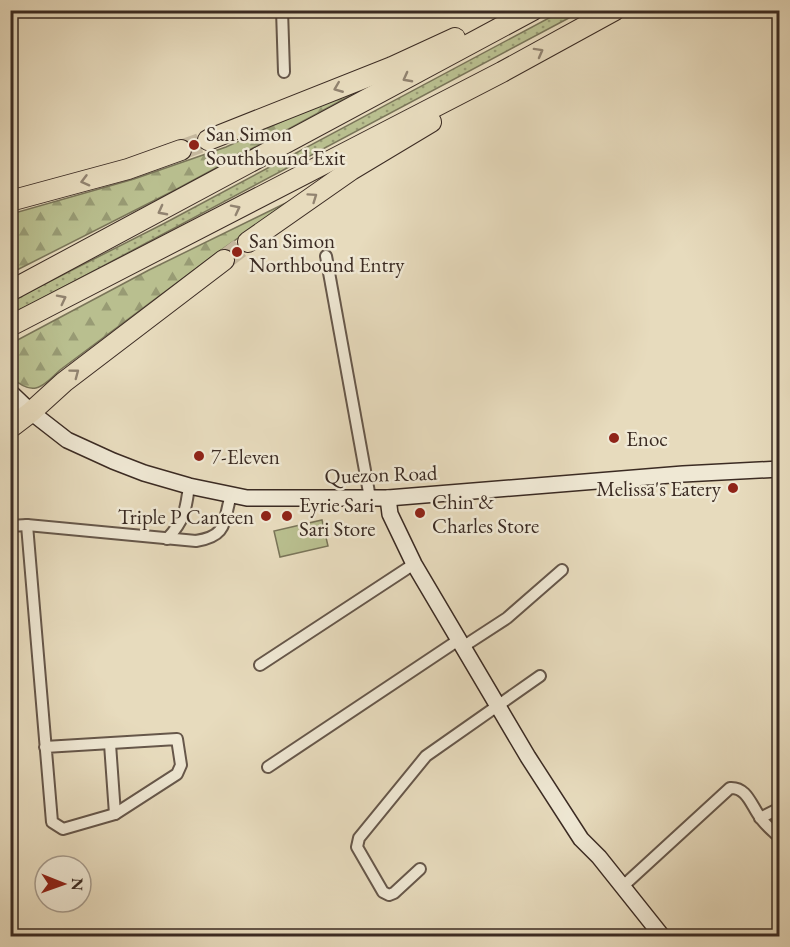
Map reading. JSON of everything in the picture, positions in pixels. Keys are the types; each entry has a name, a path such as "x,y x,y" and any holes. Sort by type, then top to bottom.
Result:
{"highway":[{"path":"208,140 392,67 512,10"},
{"path":"10,291 533,10"},
{"path":"10,326 502,72 615,10"},
{"path":"248,242 351,170 479,93 502,72"},
{"path":"10,201 128,169 181,150"},
{"path":"10,428 32,412 64,382 224,260"}],"main road":[{"name":"Quezon Road","path":"10,392 67,440 144,474 247,498 388,498 683,474 780,469"},
{"path":"388,498 390,514 414,564 528,757 581,838 662,936"}],"street":[{"path":"282,10 284,72"},
{"path":"326,256 370,498"},
{"path":"167,539 179,526 186,510 189,486"},
{"path":"10,526 27,525 196,541 211,538 222,529 231,495"},
{"path":"27,525 45,747 52,822 63,829 115,814 177,774 181,765 177,739 45,747"},
{"path":"260,665 414,564"},
{"path":"268,767 462,642 507,618 562,570"},
{"path":"420,869 394,893 390,895 384,892 357,847 359,838 426,756 540,676"},
{"path":"110,744 115,814"},
{"path":"622,887 730,788 738,789 747,795 760,818 780,838"},
{"path":"760,818 780,808"}],"green space":[{"path":"562,11 582,11 11,315 11,301 165,223"},
{"path":"361,89 177,189 11,273 11,214 134,179 226,147 344,93"},
{"path":"292,200 214,255 47,382 37,388 31,388 25,387 11,377 10,344 149,270"},
{"path":"322,520 328,546 280,557 274,531"}],"tunnel":[{"path":"181,150 208,140"},
{"path":"224,260 248,242"}],"place":[{"name":"San Simon Southbound Exit","path":"194,145"},
{"name":"San Simon Northbound Entry","path":"237,252"},
{"name":"Enoc","path":"614,438"},
{"name":"7-Eleven","path":"199,456"},
{"name":"Melissa's Eatery","path":"733,488"},
{"name":"Chin & Charles Store","path":"420,513"},
{"name":"Triple P Canteen","path":"266,516"},
{"name":"Eyrie Sari Sari Store","path":"287,516"}]}
